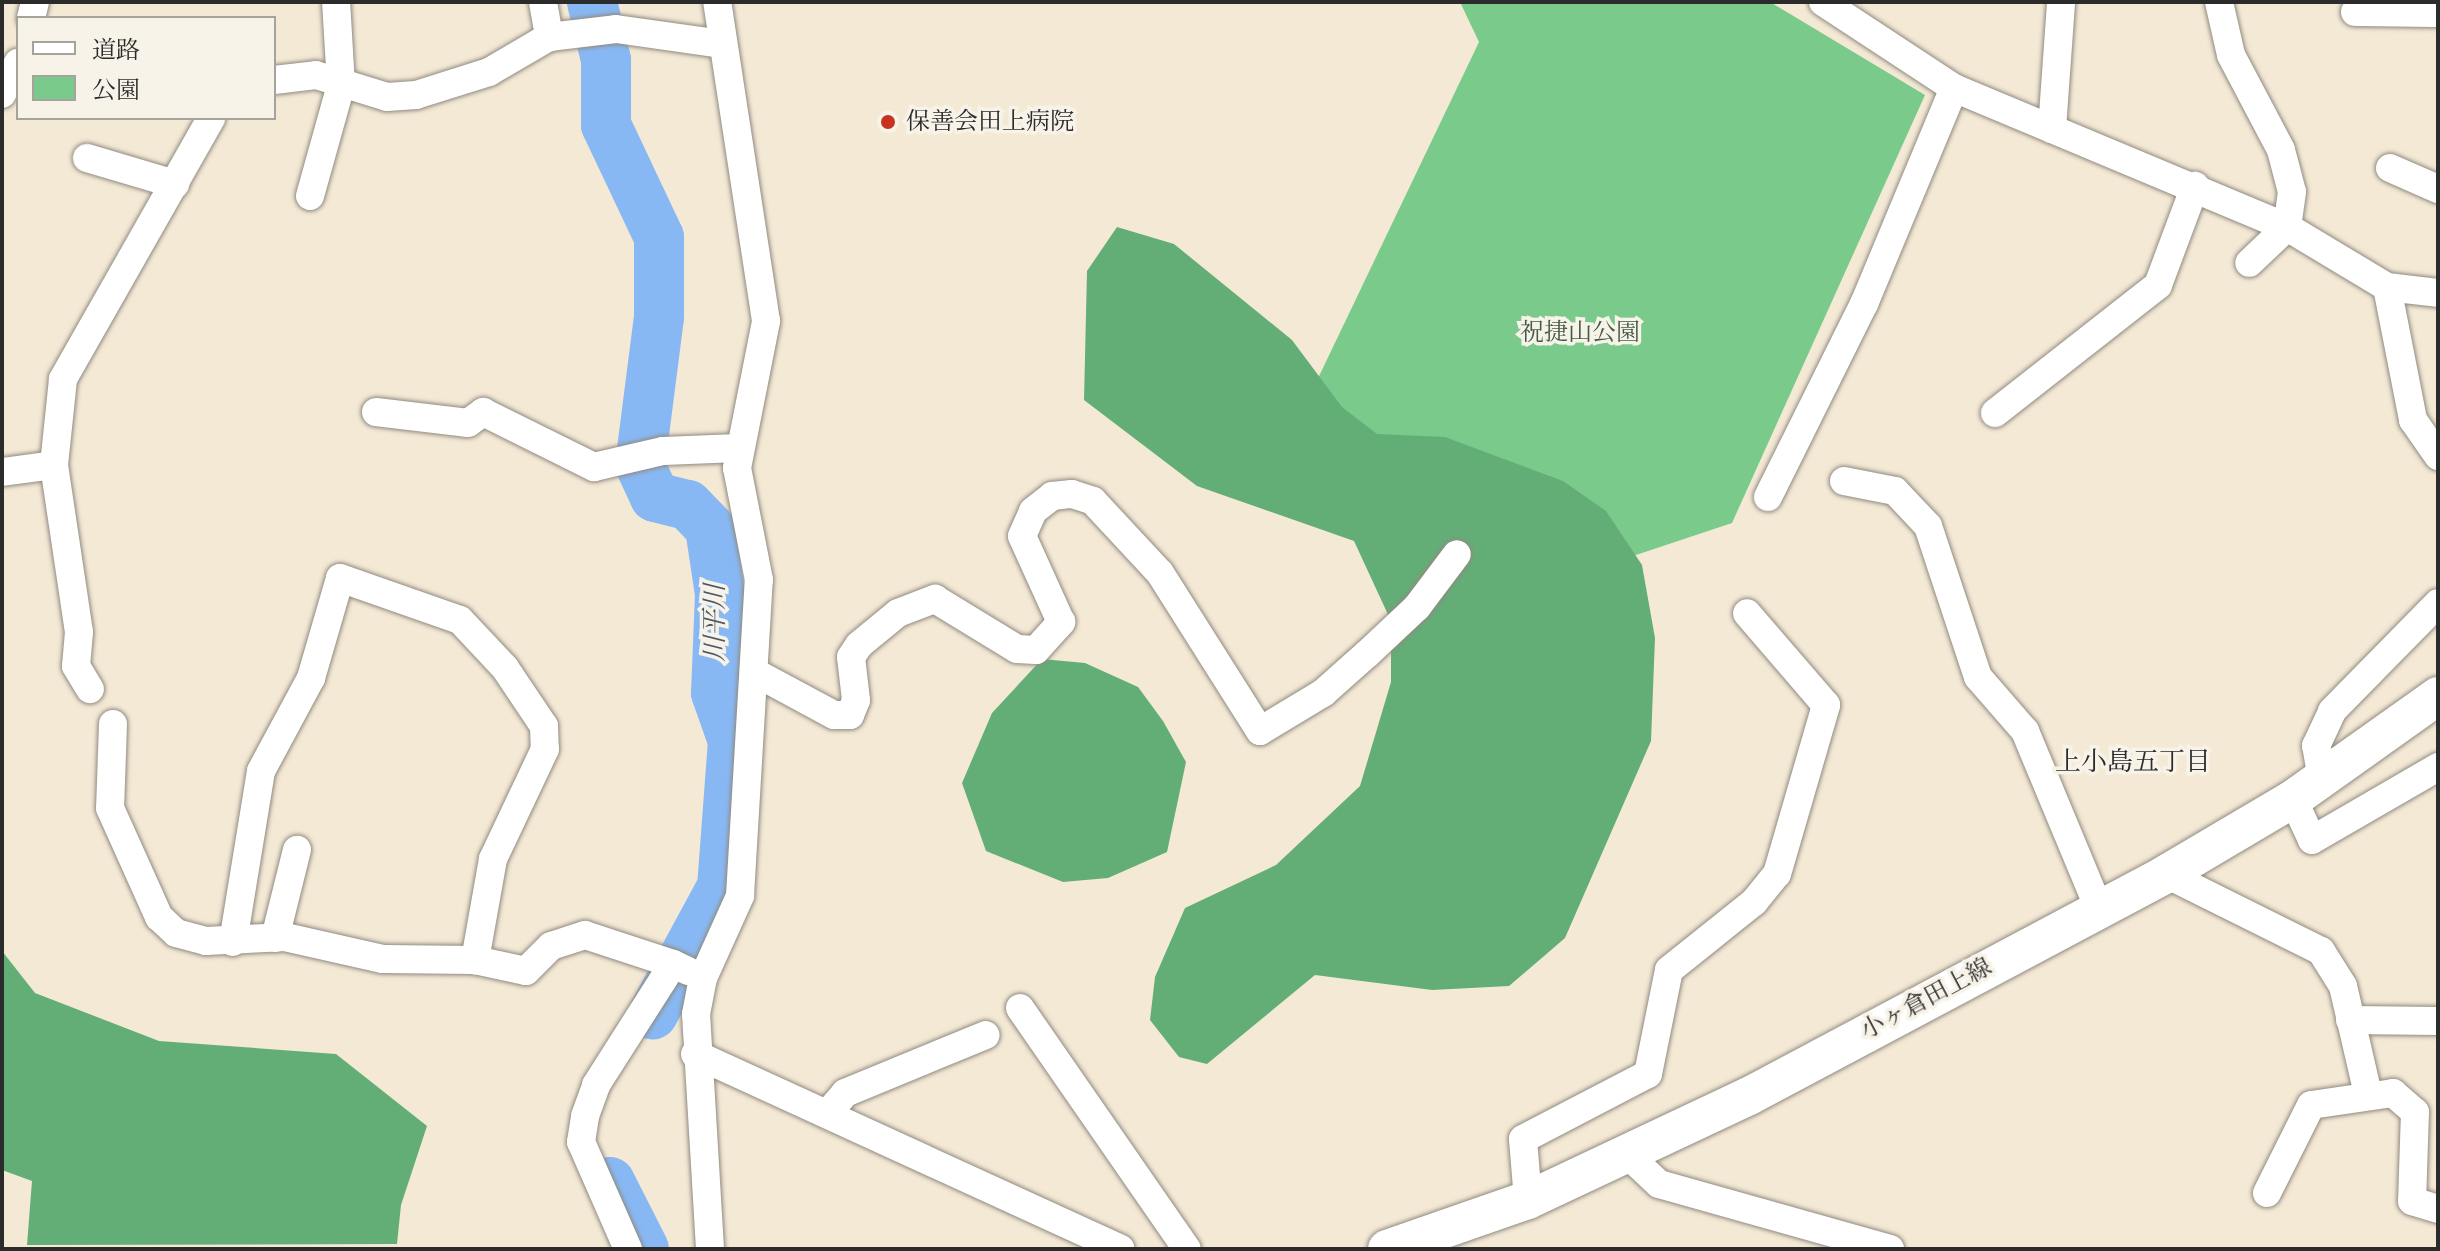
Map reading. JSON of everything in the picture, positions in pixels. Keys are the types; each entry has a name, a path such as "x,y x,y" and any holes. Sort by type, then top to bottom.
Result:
{"main road":[{"name":"小ヶ倉田上線","path":"1387,1249 1528,1200 1628,1155 2098,906 2166,874 2307,789 2438,696"}],"street":[{"path":"310,196 341,85 336,2"},
{"path":"543,2 549,37"},
{"path":"710,1249 695,1054 703,978 740,896 759,580 739,448 766,321 717,2"},
{"path":"1823,2 1954,88 2287,227 2387,287 2438,293"},
{"path":"2052,129 2061,2"},
{"path":"2219,2 2231,55 2289,170 2287,227 2249,263"},
{"path":"2355,12 2438,13"},
{"path":"276,80 316,75 387,97 416,95 489,72 549,37 602,30 723,44"},
{"path":"2,94 16,67"},
{"path":"1768,497 1864,304 1954,88"},
{"path":"90,689 76,666 79,632 54,465 63,379 210,120"},
{"path":"87,158 175,184"},
{"path":"2390,168 2438,189"},
{"path":"1995,413 2158,285 2195,186"},
{"path":"2387,287 2413,420 2438,456"},
{"path":"376,412 468,423 483,412 594,467 663,451 739,448"},
{"path":"2,472 54,465"},
{"path":"1844,481 1895,491 1928,526 1978,677 2025,731 2098,906"},
{"path":"754,672 834,715 850,715 856,700 851,657 859,645 898,613 935,599 1017,649 1036,650 1061,622 1022,536 1033,511 1052,496 1072,494 1093,501 1160,573 1260,731 1323,693 1367,654 1417,607 1457,554"},
{"path":"233,942 261,771 311,678 340,578 460,620 505,668 544,726 545,749 493,859 475,960"},
{"path":"2438,603 2332,711 2316,746 2307,789 2312,840 2438,767"},
{"path":"1528,1200 1523,1139 1648,1074 1669,970 1754,902 1777,874 1826,705 1747,613"},
{"path":"113,724 110,808 159,917 176,933 233,942 275,938 383,959 475,960 526,971 551,946 585,935 673,964 703,978"},
{"path":"275,938 297,850"},
{"path":"2166,874 2321,951 2343,986 2368,1094"},
{"path":"628,1249 581,1142 596,1085 673,964"},
{"path":"1020,1008 1187,1249"},
{"path":"2350,1020 2438,1021"},
{"path":"827,1114 845,1093 986,1035"},
{"path":"695,1054 1120,1249"},
{"path":"2267,1193 2311,1105 2368,1094 2393,1093 2410,1102 2412,1201 2438,1209"},
{"path":"1628,1155 1659,1184 1890,1249"}],"green space":[{"name":"祝捷山公園","path":"1460,2 1770,2 1925,95 1732,523 1558,581 1299,418 1479,42"},
{"path":"1117,227 1174,244 1292,340 1342,407 1377,434 1445,437 1563,481 1606,511 1642,565 1655,638 1651,741 1565,938 1509,986 1432,990 1315,975 1207,1064 1179,1057 1150,1020 1155,977 1185,908 1276,865 1360,786 1391,682 1391,621 1354,541 1197,486 1084,400 1087,271"},
{"path":"1042,659 1085,663 1138,687 1163,721 1186,762 1167,852 1108,878 1063,882 986,851 962,783 992,713"},
{"path":"2,951 35,993 159,1041 336,1054 427,1126 401,1205 397,1244 27,1245 32,1181 2,1170"}],"waterway":[{"name":"川平川","path":"592,2 606,60 606,125 659,237 659,317 640,465 655,497 688,505 710,528 720,594 716,693 733,741 722,887 653,1014"},
{"name":"川平川","path":"610,1182 644,1249"}],"place":[{"name":"保善会田上病院","path":"888,122"}],"district":[{"name":"上小島五丁目","path":"2133,763"}]}
